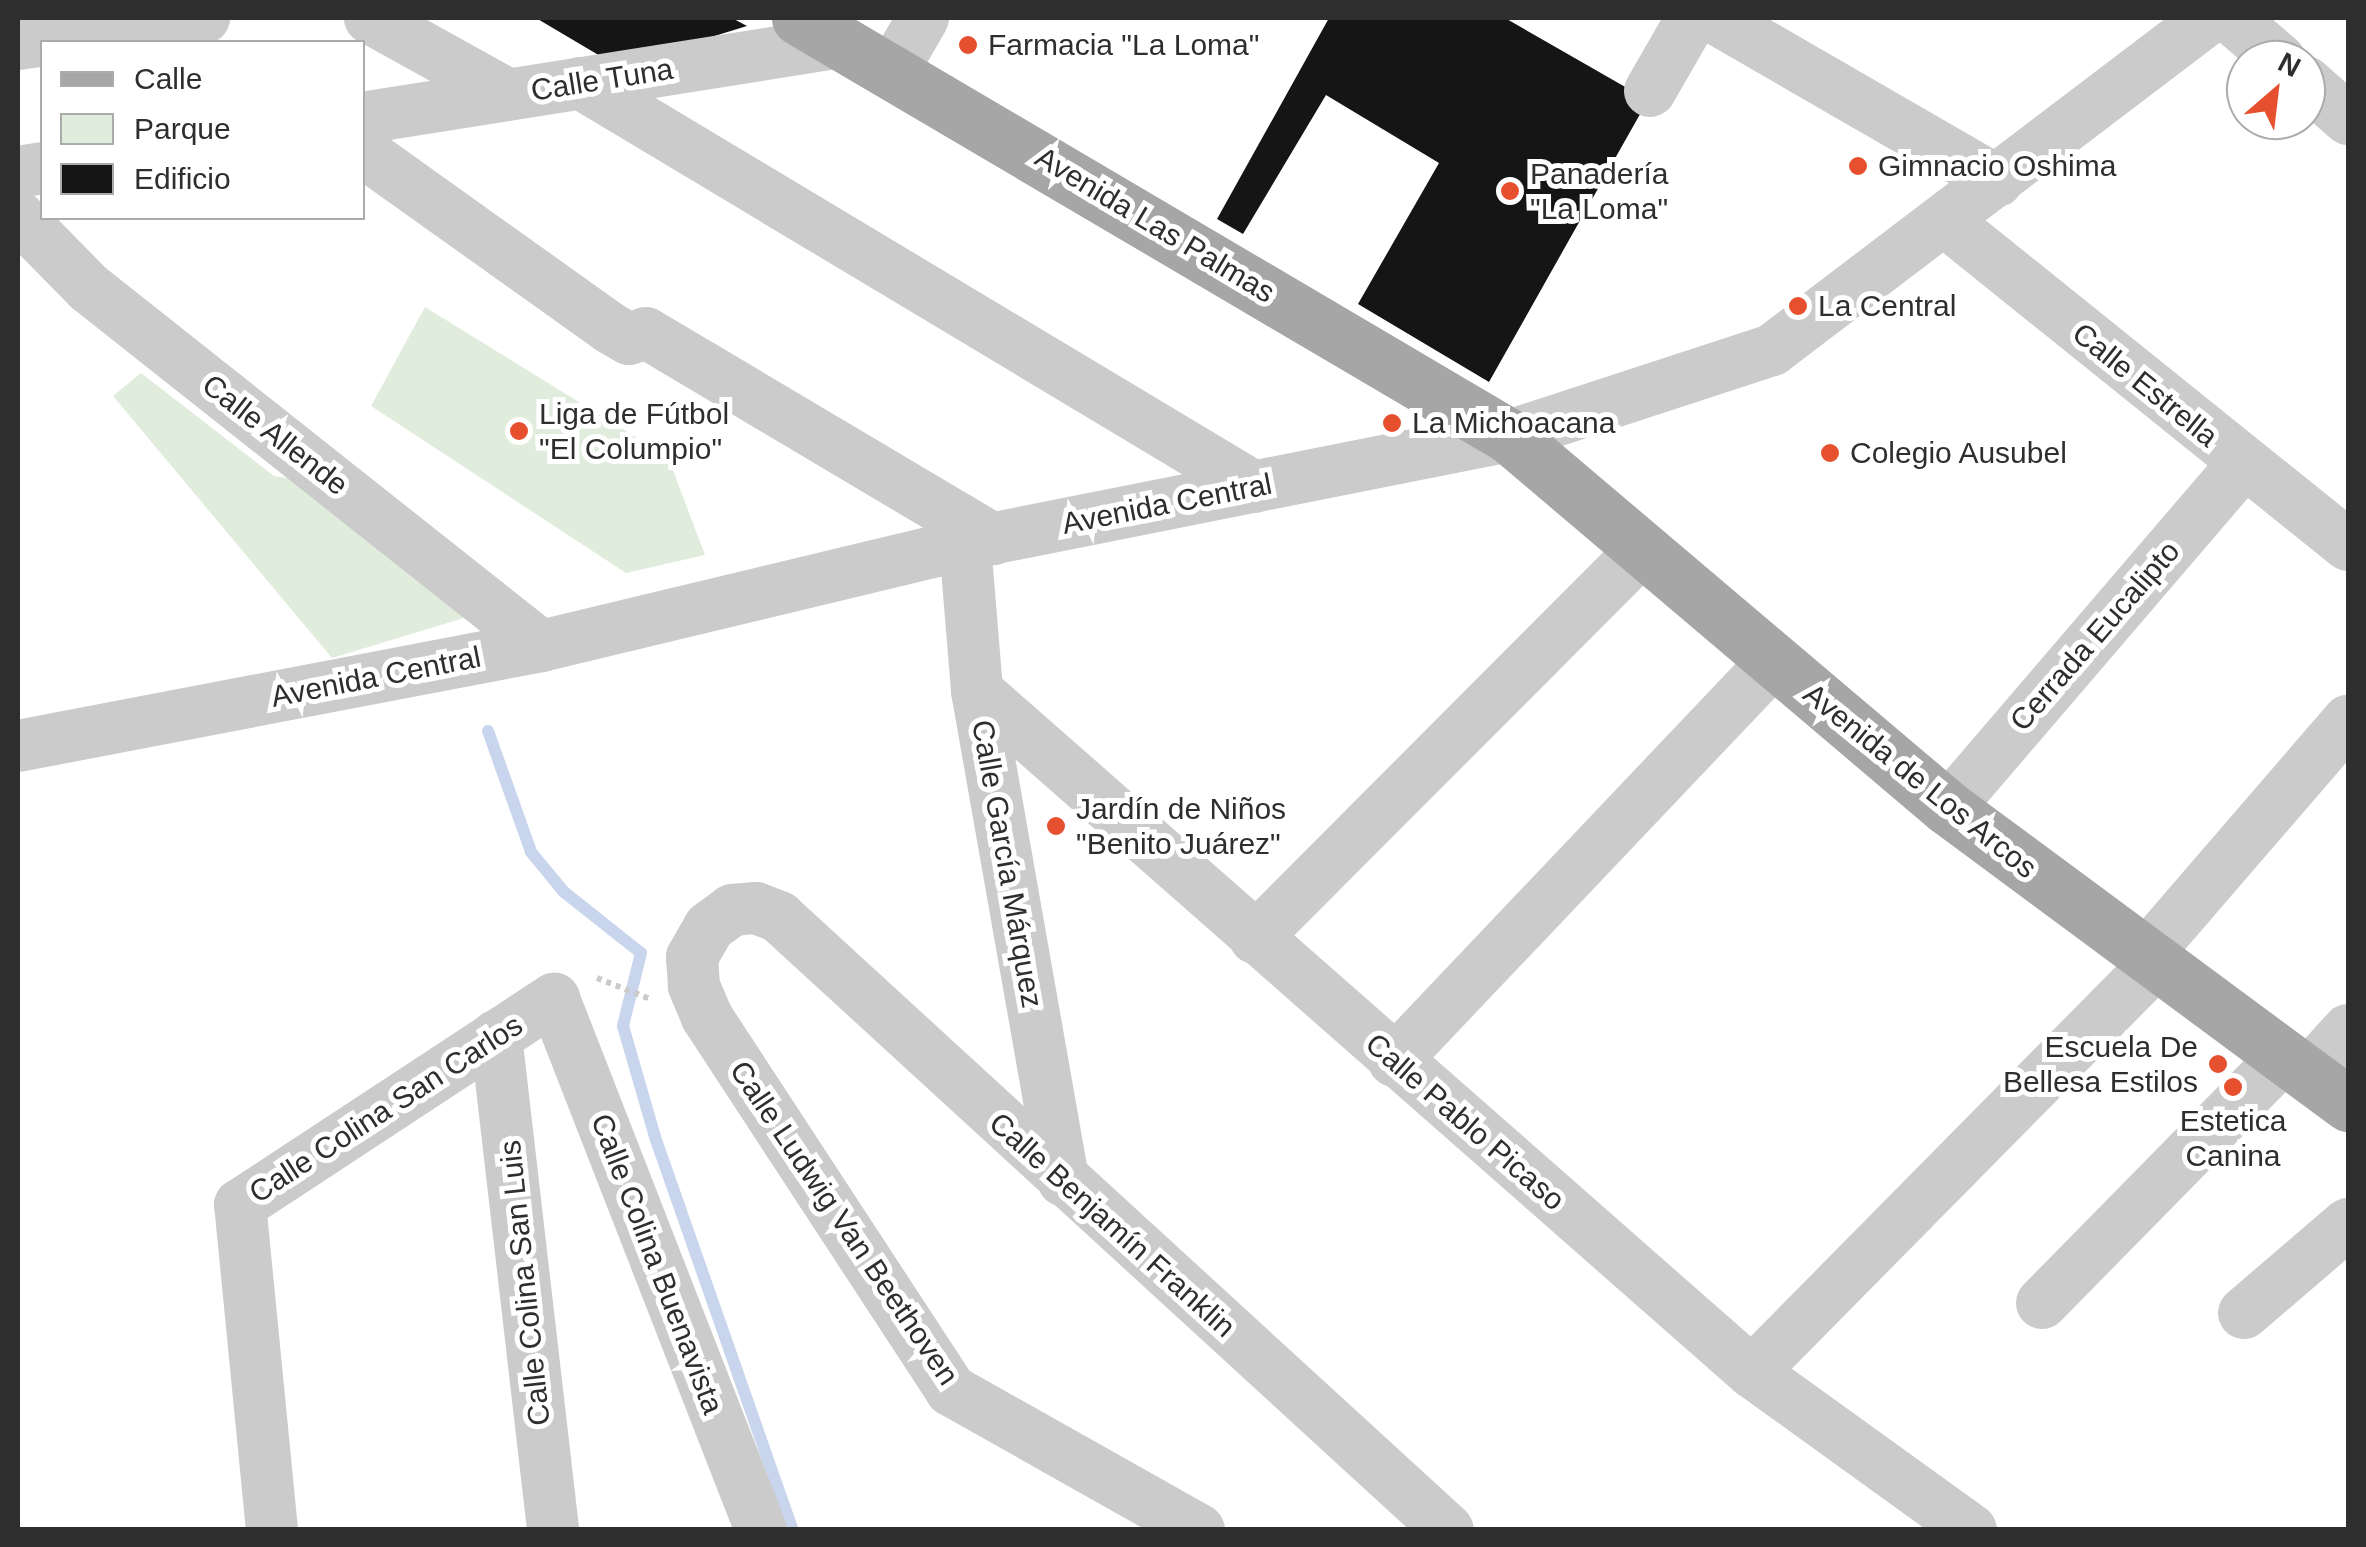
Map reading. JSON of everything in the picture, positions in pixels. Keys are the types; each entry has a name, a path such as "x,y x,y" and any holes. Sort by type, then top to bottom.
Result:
{"main road":[{"name":"Avenida Las Palmas","path":"820,30 1510,436"},
{"name":"Avenida de Los Arcos","path":"1510,436 1948,808 2313,1079"}],"street":[{"path":"47,40 206,18"},
{"path":"370,18 508,94"},
{"path":"893,70 924,18"},
{"path":"1650,91 1692,18"},
{"path":"1715,18 1997,181"},
{"name":"Avenida Central","path":"18,746 542,646 979,542 1510,436 1772,350 2209,18"},
{"path":"2231,18 2257,40"},
{"name":"Calle Tuna","path":"365,118 580,84 820,30"},
{"path":"580,84 1254,486"},
{"path":"2326,99 2348,118"},
{"path":"365,153 610,328 629,339 646,333 979,542"},
{"name":"Calle Allende","path":"18,216 89,288 542,646"},
{"name":"Calle Estrella","path":"1946,221 2242,464 2348,545"},
{"name":"Cerrada Eucalipto","path":"1948,808 2242,464"},
{"name":"Calle García Márquez","path":"979,542 977,691 1062,1181"},
{"path":"1255,938 1643,549"},
{"path":"1394,1061 1773,662"},
{"name":"Calle Pablo Picaso","path":"977,691 1752,1372 1971,1530"},
{"path":"1752,1372 2150,960 2348,722"},
{"name":"Calle Ludwig Van Beethoven","path":"779,916 756,908 732,910 708,927 692,957 694,986 707,1016 951,1390 1199,1530"},
{"name":"Calle Benjamín Franklin","path":"779,916 1062,1181 1448,1530"},
{"name":"Calle Colina San Carlos","path":"272,1530 240,1205 496,1036 578,989"},
{"name":"Calle Colina Buenavista","path":"578,989 761,1530"},
{"path":"2042,1303 2313,1079 2348,1030"},
{"name":"Calle Colina San Luis","path":"496,1036 553,1530"},
{"path":"2244,1313 2348,1224"}],"path":[{"path":"578,989 661,1003"}],"green space":[{"name":"Liga de Fútbol \"El Columpio\"","path":"425,307 668,457 705,555 626,573 371,406"},
{"path":"141,373 274,476 306,481 464,618 332,658 113,396"}],"building":[{"path":"536,18 732,18 747,26 617,66"},
{"name":"Panadería \"La Loma\"","path":"1329,18 1505,18 1648,100 1489,382 1358,304 1439,163 1326,95 1243,234 1217,219"}],"waterway":[{"path":"488,731 531,852 564,892 641,953 623,1026 655,1137 793,1530"}],"place":[{"name":"Farmacia \"La Loma\"","path":"968,45"},
{"name":"Gimnacio Oshima","path":"1858,166"},
{"name":"Panadería \"La Loma\"","path":"1510,191"},
{"name":"La Central","path":"1798,306"},
{"name":"La Michoacana","path":"1392,423"},
{"name":"Liga de Fútbol \"El Columpio\"","path":"519,431"},
{"name":"Colegio Ausubel","path":"1830,453"},
{"name":"Jardín de Niños \"Benito Juárez\"","path":"1056,826"},
{"name":"Escuela De Bellesa Estilos","path":"2218,1064"},
{"name":"Estetica Canina","path":"2233,1087"}]}
